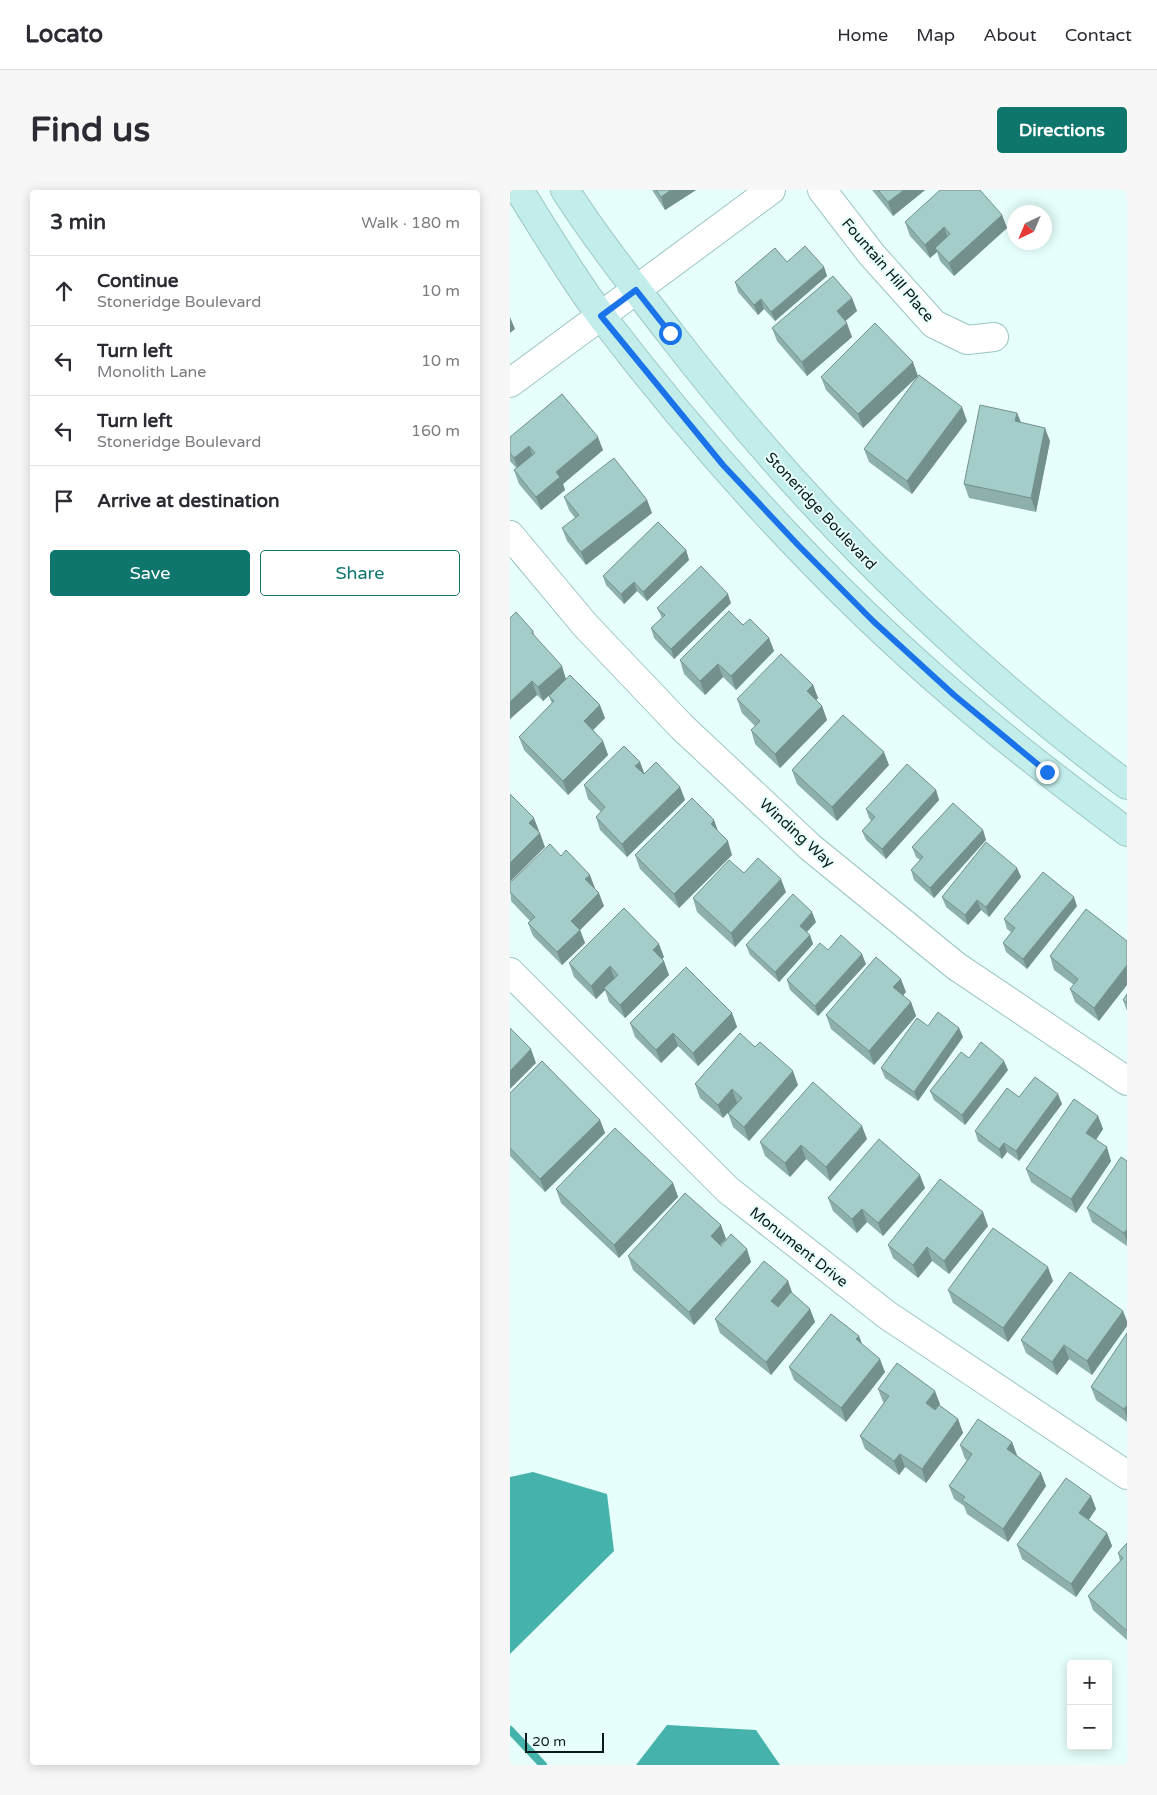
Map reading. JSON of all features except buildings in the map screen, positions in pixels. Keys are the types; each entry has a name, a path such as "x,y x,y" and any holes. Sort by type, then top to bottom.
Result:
{"street":[{"name":"Stoneridge Boulevard","path":"519,190 619,303 754,438 897,591 1061,736 1127,785"},
{"name":"Stoneridge Boulevard","path":"565,190 619,303 723,465 873,621 961,701 1047,772 1127,832"},
{"path":"510,383 771,190"},
{"name":"Fountain Hill Place","path":"822,190 872,255 934,324 967,340 994,337"},
{"name":"Winding Way","path":"510,535 585,625 676,720 810,847 956,966 1127,1081"},
{"name":"Monument Drive","path":"510,972 728,1190 887,1315 1127,1475"}],"water":[{"path":"533,1472 607,1494 614,1551 510,1654 510,1477"},
{"path":"667,1725 756,1730 780,1765 636,1765"}],"waterway":[{"path":"510,1730 543,1765"}],"route":[{"path":"670,333 636,290 601,316 723,465 798,545 873,621 954,695 1047,772"}]}
